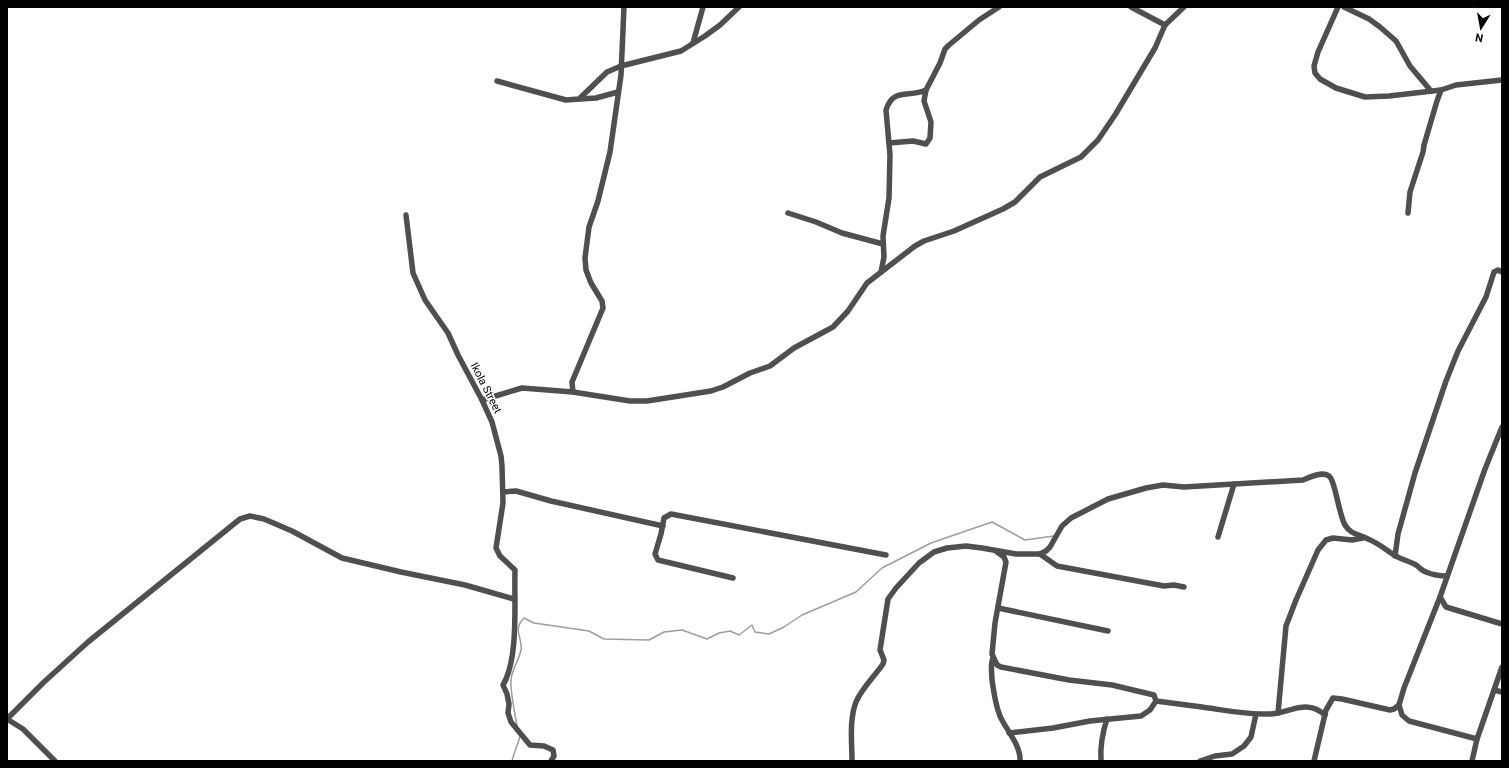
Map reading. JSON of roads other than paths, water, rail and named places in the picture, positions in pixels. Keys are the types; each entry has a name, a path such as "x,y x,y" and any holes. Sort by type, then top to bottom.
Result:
{"street":[{"path":"574,392 572,382 603,308 602,301 591,283 586,270 585,258 589,228 598,201 610,152 621,66 624,7"},
{"path":"693,43 703,7"},
{"path":"579,99 606,72 621,66 681,51 720,25 739,7"},
{"path":"889,143 913,141 926,144 929,141 931,122 924,101 926,90 940,63 945,49 949,44 999,7"},
{"path":"1131,7 1165,25"},
{"path":"482,400 522,388 574,392 630,401 648,401 711,391 723,387 750,373 770,366 794,348 832,327 848,312 867,283 915,246 924,241 954,231 1003,209 1015,202 1040,177 1081,157 1098,140 1115,115 1155,48 1165,25 1184,7"},
{"path":"1338,7 1318,52 1314,66 1315,73 1320,79 1336,88 1366,97 1389,96 1442,90 1456,85 1502,80"},
{"path":"1344,7 1369,19 1396,41 1410,66 1431,91"},
{"path":"497,81 566,100 596,98 618,92"},
{"path":"881,272 884,257 883,236 889,198 889,143 886,110 888,104 894,97 901,94 914,94 926,90"},
{"path":"1408,214 1410,192 1437,101 1442,90"},
{"path":"788,213 842,233 883,244"},
{"name":"Ikola Street","path":"406,215 413,273 425,300 448,332 492,422 501,456 503,492 503,503 496,548 500,556 515,570 513,648 508,676 503,685 507,694 509,704 508,713 511,722 530,745 544,746 553,750 554,756 551,761"},
{"path":"1394,556 1398,534 1415,473 1446,381 1458,351 1486,298 1494,272 1498,270 1502,272"},
{"path":"1477,739 1409,721 1402,715 1399,705 1409,671 1440,597 1485,469 1502,427"},
{"path":"852,761 852,720 856,703 865,687 883,664 884,660 880,650 888,599 919,563 934,552 947,548 966,546 1016,554 1040,554 1046,552 1062,526 1070,518 1108,498 1164,485 1184,487 1303,480 1319,474 1330,476 1334,484 1336,501 1344,524 1349,531 1382,546 1394,556 1412,563 1425,572 1447,576"},
{"path":"1218,536 1234,484"},
{"path":"503,492 516,491 551,501 663,526"},
{"path":"733,578 658,560 655,554 664,518 671,514 886,554"},
{"path":"55,761 23,729 7,719 44,682 88,642 240,520 250,516 264,519 342,558 465,586 514,599"},
{"path":"1278,713 1286,626 1318,550 1326,540 1333,538 1352,540 1366,538"},
{"path":"996,551 1004,557 1006,562 995,623 992,654 996,665 1006,669 1070,680 1112,685 1146,692 1154,695 1156,701"},
{"path":"1040,554 1057,566 1164,586 1174,585 1184,587"},
{"path":"1440,597 1446,607"},
{"path":"1434,610 1446,607 1502,624"},
{"path":"998,608 1108,631"},
{"path":"993,658 991,665 996,706 1015,743 1020,756 1020,761"},
{"path":"1472,761 1477,739 1502,667"},
{"path":"1494,690 1502,692"},
{"path":"1314,761 1324,715 1333,698 1342,698 1390,710 1399,705"},
{"path":"1156,701 1256,714 1278,713 1291,708 1308,707 1318,709 1324,715"},
{"path":"1009,733 1107,719 1141,716 1150,710 1156,701"},
{"path":"1200,761 1215,756 1232,754 1244,746 1251,737 1256,714"},
{"path":"1101,761 1100,747 1102,733 1107,719"}],"waterway":[{"path":"517,726 511,680 521,650 518,630 524,618 534,623 589,631 604,639 649,640 664,632 682,630 707,639 719,633 730,631 739,635 752,625 755,632 769,634 784,627 802,615 856,592 882,568 931,543 992,522 1025,540 1054,536"},
{"path":"512,761 520,736"}]}
